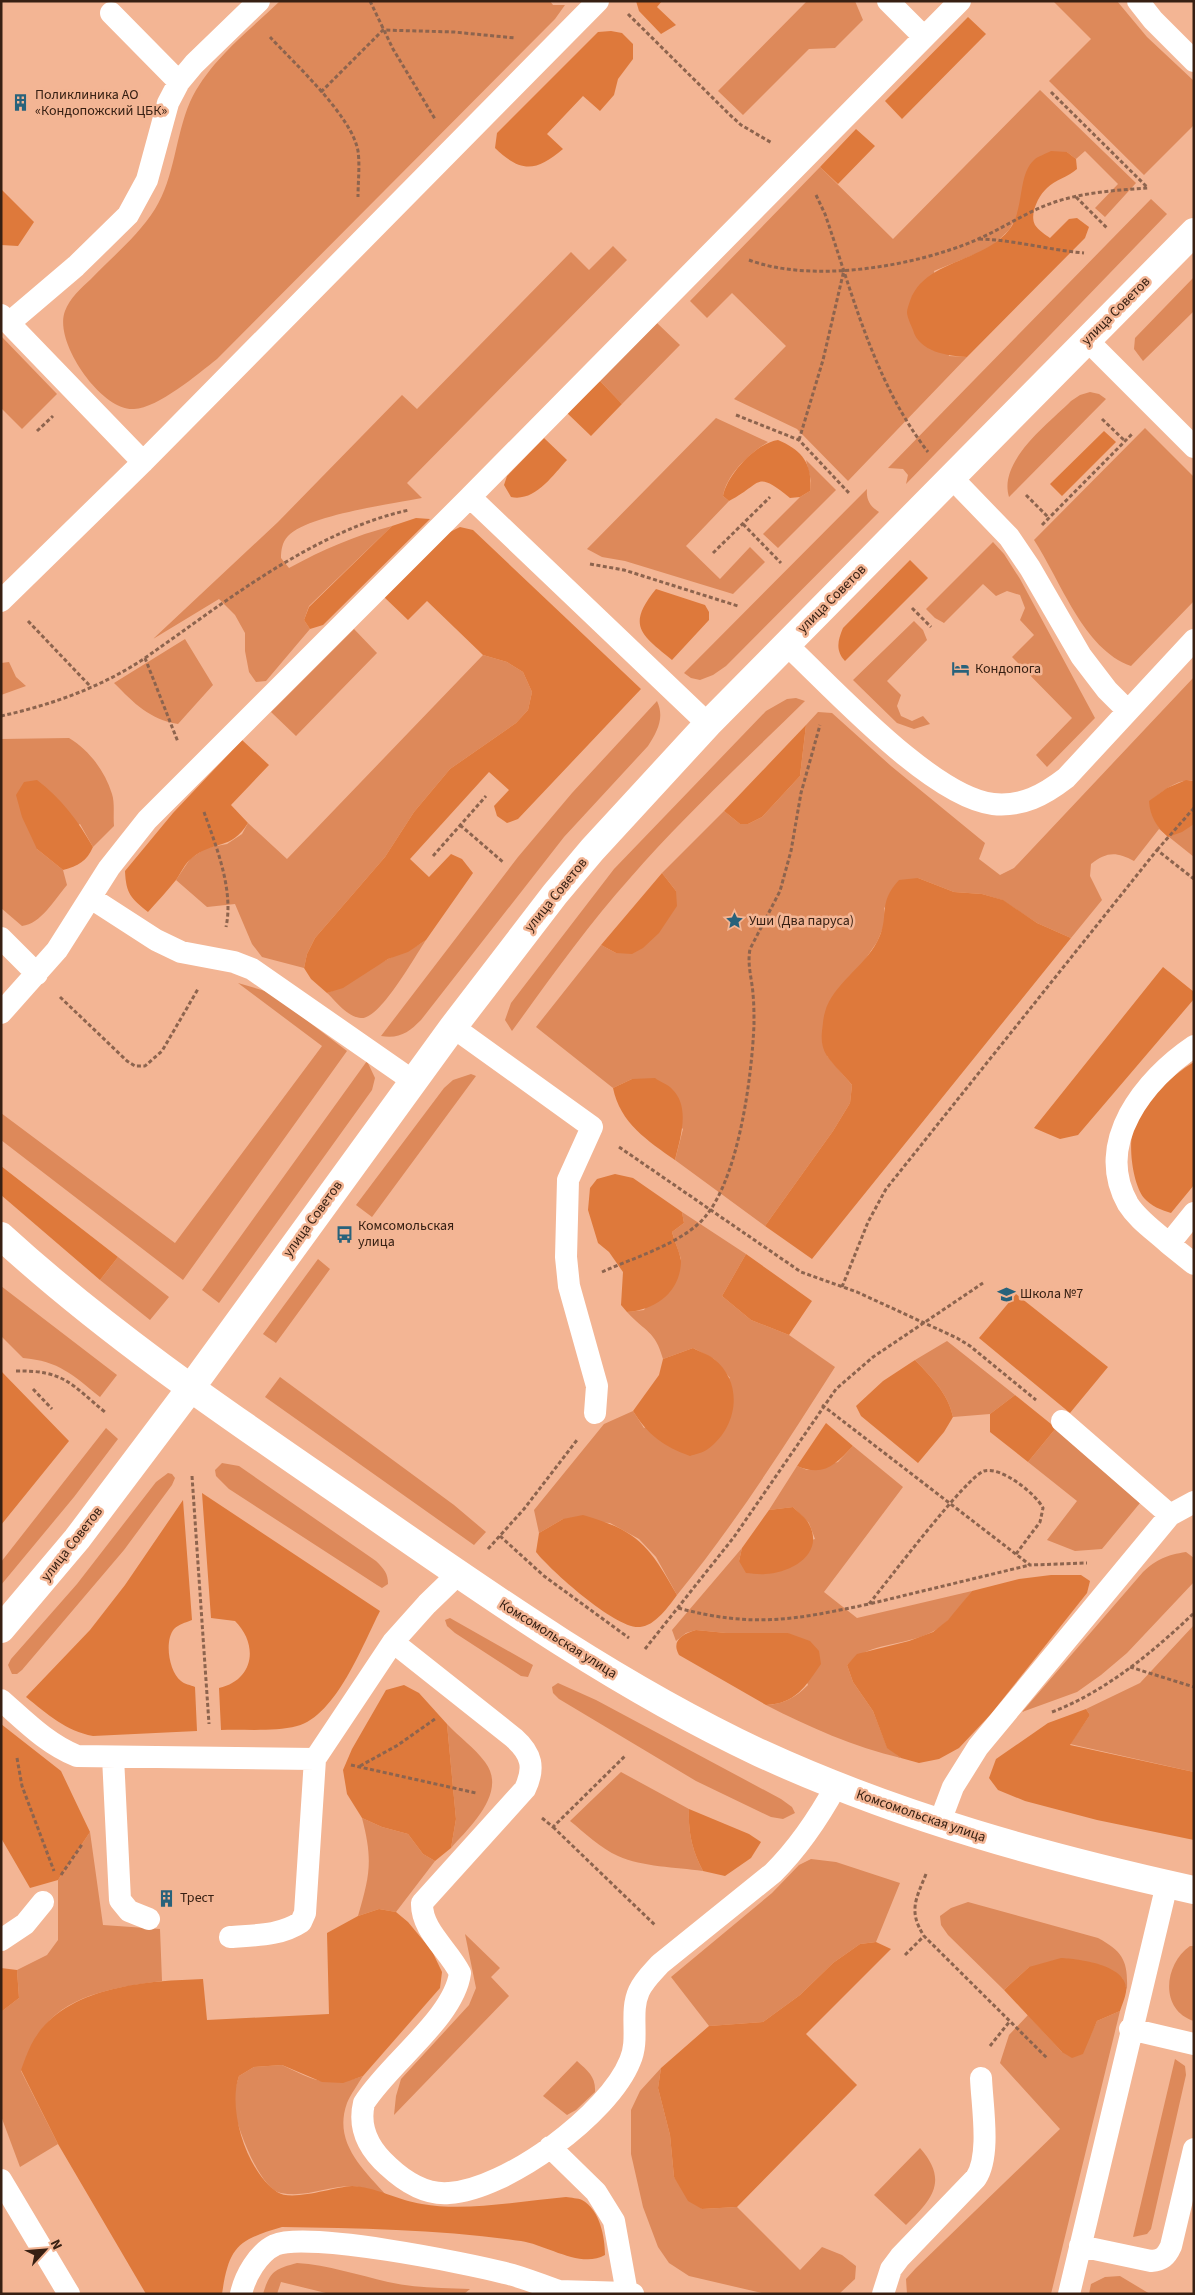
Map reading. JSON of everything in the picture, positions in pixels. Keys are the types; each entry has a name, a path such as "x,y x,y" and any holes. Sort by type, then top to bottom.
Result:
{"street":[{"name":"улица Советов","path":"1,1629 77,1539 190,1389 413,1081 555,894 640,797 708,724 1194,232"},
{"name":"Комсомольская улица","path":"1,1236 106,1326 190,1389 458,1574 570,1647 649,1695 759,1752 836,1786 939,1824 1051,1857 1194,1890"}],"lane":[{"path":"3,600 143,462 598,1"},
{"path":"888,1 924,37"},
{"path":"1,1013 56,950 125,846 178,787 470,497 960,1"},
{"path":"1138,1 1152,20 1194,61"},
{"path":"143,462 5,319 76,266 128,215 147,180 168,103 179,82 194,64 253,7"},
{"path":"111,14 179,82"},
{"path":"1087,340 1194,447"},
{"path":"952,478 1018,549 1081,656 1107,690 1128,711"},
{"path":"470,497 708,724"},
{"path":"787,645 832,688 931,775 954,791 971,799 992,804 1014,804 1032,800 1050,790 1085,760 1194,640"},
{"path":"91,898 156,940 181,952 216,958 252,969 413,1081"},
{"path":"1,938 37,974"},
{"path":"454,1027 592,1128 568,1180 566,1257 569,1286 597,1386 595,1413"},
{"path":"1194,1046 1168,1066 1136,1101 1125,1119 1119,1141 1117,1167 1128,1203 1138,1217 1194,1264"},
{"path":"1169,1244 1194,1213"},
{"path":"1062,1422 1170,1515"},
{"path":"939,1824 962,1770 994,1727 1170,1515 1194,1502"},
{"path":"230,1937 285,1931 301,1922 305,1912 315,1759 393,1642 421,1610 458,1574"},
{"path":"393,1642 514,1738 528,1754 531,1763 530,1777 525,1789 422,1903 425,1922 460,1973 459,1984 442,2012 370,2095 362,2114 366,2138 387,2165 418,2187 433,2192 449,2193 485,2183 504,2175 550,2147 590,2116 619,2080 630,2062 634,2047 636,2001 640,1990 660,1964 773,1873 787,1859 817,1820 836,1786"},
{"path":"1,1700 31,1727 61,1749 77,1756 315,1759"},
{"path":"113,1757 120,1900 129,1911 149,1919"},
{"path":"1069,2294 1130,2029 1166,1884"},
{"path":"1,1940 26,1924 43,1902"},
{"path":"1130,2029 1194,2044"},
{"path":"882,2294 891,2269 900,2257 982,2170 984,2146 980,2078"},
{"path":"550,2147 596,2192 614,2221 627,2293"},
{"path":"1080,2246 1151,2261 1160,2260 1167,2255 1171,2246 1194,2149"},
{"path":"1,2180 69,2294"},
{"path":"241,2294 252,2268 264,2253 276,2245 307,2242 386,2250 479,2266 558,2292 634,2294"}],"path":[{"path":"370,1 383,30 409,77 454,148"},
{"path":"253,7 352,134 358,150 355,247"},
{"path":"622,8 729,114 741,125 768,141 796,166 806,178 825,214 884,382 911,430"},
{"path":"321,92 383,30 454,32 558,42"},
{"path":"718,246 755,262 773,266 820,270 844,270 915,261 978,240 1043,207 1075,197 1114,190 1148,188 1050,92"},
{"path":"1075,197 1108,229"},
{"path":"978,240 1006,240 1036,248 1084,253"},
{"path":"799,440 823,360 844,270"},
{"path":"1018,549 1156,410"},
{"path":"736,415 799,440 849,493"},
{"path":"1102,419 1125,441"},
{"path":"1026,495 1049,518"},
{"path":"713,554 770,497"},
{"path":"145,658 225,602 294,558 339,534 372,520 414,509"},
{"path":"743,524 781,563"},
{"path":"539,563 578,562 606,566 738,606"},
{"path":"3,600 92,687"},
{"path":"912,608 931,627"},
{"path":"569,1286 682,1236 704,1219 728,1172 744,1109 754,1025 754,995 748,958 750,949 780,891 791,850 805,775 832,688"},
{"path":"433,856 486,796"},
{"path":"842,1287 868,1222 886,1189 1157,850 1194,808"},
{"path":"460,825 502,862"},
{"path":"1157,850 1194,879"},
{"path":"37,974 127,1061 135,1066 145,1066 162,1051 216,958"},
{"path":"592,1128 801,1272 842,1287 926,1323 970,1346 1031,1396"},
{"path":"645,1649 760,1501 822,1406 852,1374 983,1283"},
{"path":"16,1371 46,1372 58,1375 106,1412"},
{"path":"33,1389 52,1409"},
{"path":"822,1406 1030,1565"},
{"path":"458,1574 500,1536 566,1456 595,1413"},
{"path":"869,1604 950,1504 979,1474 992,1470 1006,1475 1034,1497 1043,1508 1040,1522 1016,1554"},
{"path":"192,1476 212,1757"},
{"path":"500,1536 544,1576 636,1644"},
{"path":"678,1608 742,1621 798,1619 1030,1565 1132,1560"},
{"path":"994,1727 1039,1717 1060,1709 1104,1685 1130,1667 1194,1613"},
{"path":"641,1646 652,1653"},
{"path":"1130,1667 1194,1687"},
{"path":"360,1766 398,1744 464,1698"},
{"path":"31,1727 21,1742 17,1753 18,1765 22,1786 58,1880 85,1840"},
{"path":"553,1827 626,1754"},
{"path":"315,1759 360,1766 514,1802 540,1816 553,1827 680,1949"},
{"path":"926,1874 916,1901 914,1914 924,1936 1047,2058"},
{"path":"905,1955 924,1936"}],"shaded area":[{"path":"280,1 550,1 553,5 565,5 555,19 217,359 166,397 154,403 134,409 121,407 108,399 95,387 73,356 66,339 63,324 65,311 76,294 133,237 155,209 167,184 185,115 198,87 218,60"},
{"path":"636,1 662,1 657,7 676,25 661,34 639,11"},
{"path":"807,1 855,1 863,20 835,48 809,49 743,115 718,91"},
{"path":"1053,1 1117,1 1147,37 1194,81 1194,125 1144,175 1049,81 1091,39"},
{"path":"968,17 986,34 902,119 885,101"},
{"path":"611,31 622,33 633,44 633,59 618,79 614,95 600,111 583,96 547,134 563,149 545,162 529,167 513,162 495,148 497,133 598,32"},
{"path":"1040,90 1136,183 1105,217 1095,208 1118,184 1085,151 1076,159 1067,152 1023,194 1020,210 1009,230 990,248 934,271 949,356 967,357 848,481 797,429 734,399 786,346 732,293 707,318 690,301 820,167 893,239"},
{"path":"856,129 875,146 838,184 820,167"},
{"path":"1051,151 1067,152 1076,159 1077,169 1050,185 1044,191 1034,210 1033,221 1040,231 1050,238 1069,219 1077,218 1089,227 1085,238 967,357 943,354 928,348 916,337 907,314 910,301 917,288 940,269 984,249 998,241 1009,230 1014,222 1025,175 1029,167 1036,159"},
{"path":"1,189 34,222 18,246 1,245"},
{"path":"1151,199 1167,214 906,484 908,475 903,469 888,468"},
{"path":"613,246 627,260 407,483 422,498 331,516 298,529 286,538 282,547 281,558 289,568 339,544 392,526 309,606 304,620 310,629 266,681 256,682 249,672 245,651 245,633 235,615 219,599 153,639 278,522 402,395 417,409 571,252 589,270"},
{"path":"1194,277 1194,311 1143,361 1134,349 1135,338"},
{"path":"657,323 680,345 622,404 600,381"},
{"path":"1,336 57,394 22,429 1,408"},
{"path":"600,381 622,404 591,436 567,413"},
{"path":"1090,392 1099,394 1106,399 1009,497 1008,483 1011,470 1027,444 1071,401 1080,395"},
{"path":"716,418 768,442 746,459 734,472 725,488 723,496 729,501 686,546 720,579 750,547 765,562 733,594 625,561 602,557 587,549"},
{"path":"1145,428 1194,477 1194,601 1131,666 1114,657 1099,645 1086,629 1034,540"},
{"path":"1104,431 1116,442 1062,496 1050,484"},
{"path":"544,438 567,460 535,492 520,498 511,497 504,485 507,476"},
{"path":"778,440 794,448 804,459 810,473 810,491 800,497 790,498 770,484 759,482 729,501 723,496 730,479 744,461 769,442"},
{"path":"806,460 836,490 778,548 763,534 800,497 810,491 811,481"},
{"path":"867,489 869,502 879,512 726,666 713,675 700,680 691,678 684,673"},
{"path":"416,518 430,519 323,625 310,629 304,620 309,607 392,526"},
{"path":"460,527 473,530 641,689 518,819 507,823 497,816 494,806 509,790 489,772 410,859 429,877 451,854 462,859 473,873 426,940 408,952 388,959 343,988 327,993 311,979 304,968 307,954 315,938 385,857 414,812 450,769 516,723 528,710 532,692 523,672 507,662 483,655 427,601 408,620 383,596 444,535"},
{"path":"993,542 1004,554 1020,579 1095,718 1047,767 1036,755 1072,718 1012,657 1034,635 1020,620 1025,608 1020,595 1007,591 996,596 983,584 944,623 935,618 926,609"},
{"path":"910,560 928,578 845,661 838,645 843,628"},
{"path":"656,589 705,605 709,612 709,620 672,660 645,636 641,629 641,612"},
{"path":"914,621 923,630 927,640 887,681 901,695 897,706 901,716 912,721 923,716 930,724 914,729 897,723 853,680"},
{"path":"354,629 377,653 296,736 271,712"},
{"path":"185,639 213,685 178,724 168,722 143,710 114,683"},
{"path":"483,655 507,662 523,672 532,692 528,710 516,723 450,769 414,812 385,857 315,938 307,954 304,968 262,957 252,944 235,904 207,907 176,880 190,859 206,848 227,844 242,834 248,823 287,859"},
{"path":"9,662 16,677 26,686 1,695 1,663"},
{"path":"1194,677 1194,781 1176,784 1164,790 1149,802 1194,793 1194,857 1159,829 1134,861 1116,854 1106,855 1096,860 1091,864 1090,876 1102,900 1071,938 1037,923 1002,900 982,894 954,892 918,878 884,908 886,921 877,942 862,964 839,988 827,1056 852,1085 850,1103 833,1131 765,1226 675,1160 683,1129 632,1079 613,1088 536,1027 601,945 616,953 676,891 662,873 724,811 740,824 748,824 762,817 800,776 806,725 818,712 832,713 891,766 985,843 979,859 1000,875 1014,868"},
{"path":"796,698 805,701 694,809 599,914 512,1031 505,1020 511,1003 614,869 766,711 787,699"},
{"path":"657,701 660,713 659,725 648,746 564,837 421,1020 404,1034 388,1037 381,1036 518,857 572,793"},
{"path":"806,725 800,776 762,817 748,824 740,824 724,811"},
{"path":"69,738 90,755 101,769 113,798 114,826 93,847 80,824 37,849 63,870 67,885 41,916 35,921 22,926 1,908 1,739"},
{"path":"242,740 269,765 231,805 248,823 235,838 200,852 190,860 176,880 148,912 130,895 125,871 173,813"},
{"path":"37,780 54,794 68,810 93,847 85,859 73,867 63,870 37,849 22,817 16,795 24,782"},
{"path":"1186,780 1194,781 1194,824 1182,832 1168,837 1155,821 1149,801 1167,788"},
{"path":"662,873 676,891 677,906 659,933 643,948 632,954 616,953 601,945"},
{"path":"918,878 954,892 982,894 1003,900 1037,923 1071,938 812,1259 765,1226 833,1131 850,1103 852,1085 827,1056 822,1044 823,1019 829,1002 842,984 865,960 877,942 883,925 886,904 892,889 899,880"},
{"path":"426,940 397,986 378,1009 369,1016 361,1018 351,1015 327,993 343,986 388,959"},
{"path":"1163,967 1194,992 1194,999 1078,1135 1060,1139 1034,1128"},
{"path":"238,983 265,991 284,1003 347,1051 183,1280 1,1140 1,1113 175,1243 322,1046"},
{"path":"367,1061 375,1078 372,1090 219,1303 202,1290"},
{"path":"1194,1062 1194,1185 1171,1213 1150,1203 1140,1191 1136,1182 1132,1161 1131,1140 1135,1123 1153,1096 1168,1081"},
{"path":"471,1074 476,1076 372,1217 356,1205 444,1088 453,1080"},
{"path":"655,1078 670,1087 678,1096 681,1105 683,1114 675,1160 636,1130 622,1111 613,1088 632,1079"},
{"path":"1,1166 118,1257 100,1280 1,1195"},
{"path":"615,1174 633,1178 682,1212 684,1223 672,1232 681,1262 680,1273 676,1282 664,1298 648,1308 638,1311 627,1312 621,1305 623,1272 609,1252 598,1243 588,1210 590,1188 597,1179"},
{"path":"682,1212 746,1254 722,1296 751,1320 789,1335 835,1367 740,1512 677,1595 656,1557 639,1539 610,1523 563,1519 539,1533 534,1510 604,1424 633,1411 644,1428 730,1378 714,1359 693,1348 663,1359 657,1342 627,1312 644,1310 681,1259 672,1232 684,1223"},
{"path":"746,1254 812,1301 789,1335 751,1320 722,1296"},
{"path":"118,1257 169,1297 150,1320 100,1280"},
{"path":"318,1259 330,1269 276,1343 263,1334"},
{"path":"1,1286 117,1375 100,1397 65,1370 46,1362 23,1358 1,1336"},
{"path":"1016,1294 1108,1367 1070,1413 979,1338"},
{"path":"947,1341 1015,1395 990,1414 953,1417 951,1408 943,1393 915,1360"},
{"path":"693,1348 712,1357 724,1369 730,1380 734,1405 726,1429 718,1440 706,1450 690,1456 657,1439 644,1427 633,1411 659,1375 663,1359"},
{"path":"915,1360 943,1393 951,1408 953,1417 944,1432 918,1463 861,1416 856,1406 883,1381"},
{"path":"1,1371 69,1441 1,1525"},
{"path":"280,1377 454,1505 486,1532 474,1545 265,1397"},
{"path":"1015,1395 1056,1428 1028,1462 990,1432 990,1414"},
{"path":"826,1423 853,1446 834,1464 822,1470 806,1469 797,1466"},
{"path":"106,1428 118,1439 74,1497 1,1585 1,1562"},
{"path":"1056,1428 1140,1503 1102,1549 1075,1551 1047,1540 1077,1501 1028,1462"},
{"path":"853,1446 903,1487 824,1592 857,1618 972,1591 954,1614 938,1629 921,1637 876,1648 856,1657 847,1665 853,1682 873,1711 887,1747 901,1758 832,1736 766,1705 789,1700 808,1685 788,1633 726,1633 696,1630 686,1633 676,1641 672,1630 742,1548 739,1561 815,1539 809,1523 793,1507 769,1510 797,1466 807,1470 838,1462"},
{"path":"222,1463 239,1466 376,1561 385,1571 388,1584 382,1588 229,1489 216,1476 215,1470"},
{"path":"168,1473 172,1474 175,1478 172,1485 124,1550 22,1670 17,1674 12,1674 8,1665 11,1659 77,1584 156,1482"},
{"path":"202,1493 380,1611 347,1677 336,1694 311,1720 288,1728 221,1730 219,1688 231,1684 240,1678 246,1670 250,1651 248,1640 243,1630 235,1621 211,1618"},
{"path":"183,1500 192,1620 174,1629 169,1641 169,1656 173,1671 177,1677 182,1682 195,1687 197,1731 93,1736 65,1726 26,1697 90,1630 125,1585"},
{"path":"793,1507 808,1522 813,1535 813,1544 809,1553 795,1566 785,1570 763,1574 746,1573 739,1561 742,1548 769,1510"},
{"path":"583,1515 617,1527 641,1543 650,1552 677,1595 661,1615 646,1626 630,1625 601,1610 569,1585 536,1552 539,1533 563,1519"},
{"path":"1186,1552 1194,1558 1194,1582 1127,1653 1077,1692 1022,1712 1143,1572 1163,1558"},
{"path":"1051,1575 1081,1575 1090,1581 1087,1593 991,1714 959,1748 939,1759 919,1763 901,1758 887,1748 873,1711 853,1682 847,1665 857,1654 909,1641 933,1632 948,1620 972,1591 1019,1579"},
{"path":"450,1618 533,1665 528,1677 521,1676 455,1633 447,1626 445,1620"},
{"path":"1194,1625 1194,1772 1070,1744 1090,1715 1086,1709 1140,1683"},
{"path":"696,1630 726,1633 788,1633 810,1641 819,1651 821,1664 799,1692 785,1701 766,1705 679,1655 676,1646 679,1639"},
{"path":"558,1683 596,1700 781,1799 792,1807 795,1813 783,1819 771,1817 696,1781 559,1699 553,1693 552,1687"},
{"path":"404,1685 419,1693 447,1724 456,1819 451,1848 435,1861 423,1854 408,1834 382,1827 362,1818 347,1794 343,1770 352,1749 386,1690"},
{"path":"1086,1709 1090,1715 1070,1745 1194,1772 1194,1840 1097,1820 1025,1801 998,1790 989,1778 996,1759 1048,1723"},
{"path":"1,1724 61,1771 90,1832 58,1880 30,1888 1,1838"},
{"path":"447,1724 485,1762 491,1773 492,1785 484,1808 468,1830 451,1848 456,1819"},
{"path":"621,1772 689,1809 691,1841 703,1871 648,1865 628,1860 611,1853 599,1845 570,1821"},
{"path":"689,1809 749,1834 761,1842 751,1858 725,1876 703,1871 692,1841"},
{"path":"362,1818 382,1827 408,1834 423,1854 435,1861 396,1912 379,1909 358,1916 369,1867 368,1845"},
{"path":"90,1832 103,1925 160,1929 162,1981 115,1989 83,1999 68,2006 45,2026 21,2071 58,2144 20,2167 1,2116 1,2012 19,1998 17,1970 47,1955 58,1940 58,1880"},
{"path":"811,1859 836,1862 900,1883 876,1942 860,1944 833,1963 800,1995 763,2022 709,2026 671,1977 772,1893 799,1865"},
{"path":"968,1902 1098,1938 1114,1948 1123,1959 1127,1972 1127,1990 1122,1978 1029,1967 1004,1990 948,1935 941,1925 940,1916 951,1908"},
{"path":"379,1909 396,1912 408,1922 432,1951 442,1972 440,1988 363,2076 343,2083 322,2082 282,2065 254,2067 239,2076 236,2090 238,2122 242,2139 257,2170 266,2183 284,2195 302,2195 352,2186 369,2188 414,2202 439,2206 494,2205 566,2197 579,2199 588,2204 597,2217 604,2240 605,2255 596,2259 575,2258 531,2243 463,2234 282,2227 255,2236 238,2248 228,2266 222,2294 146,2294 58,2144 21,2070 31,2045 45,2025 63,2010 84,1999 131,1985 156,1982 203,1979 207,2020 329,2014 327,1933 358,1916"},
{"path":"465,1934 500,1968 491,1977 509,1996 394,2115 396,2096 401,2079 469,2005 476,1988"},
{"path":"876,1942 891,1949 806,2034 857,2085 737,2207 702,2209 688,2201 674,2177 670,2135 658,2088 661,2068 709,2026 763,2022 800,1995 833,1963 860,1944"},
{"path":"1190,1946 1194,1946 1194,2021 1183,2015 1175,2007 1170,1997 1169,1986 1175,1964 1181,1954"},
{"path":"1061,1958 1091,1962 1112,1970 1120,1975 1125,1983 1126,1992 1120,2011 1097,2021 1083,2054 1072,2058 1062,2052 1004,1990 1029,1967"},
{"path":"1,1968 17,1970 19,1998 1,2012"},
{"path":"1120,2011 1051,2294 907,2294 906,2279 916,2268 1060,2129 1000,2063 1009,2035 1028,2015 1062,2052 1090,2036 1097,2021"},
{"path":"1175,2059 1185,2066 1186,2075 1151,2229 1147,2234 1133,2237"},
{"path":"577,2061 593,2078 595,2092 576,2110 567,2115 543,2096"},
{"path":"282,2065 322,2081 340,2082 363,2076 347,2103 344,2130 352,2154 386,2195 353,2186 290,2194 281,2193 273,2189 266,2182 252,2159 237,2122 234,2094 239,2076 254,2067"},
{"path":"661,2068 658,2088 670,2135 674,2177 702,2209 737,2207 800,2270 822,2247 842,2255 856,2266 855,2279 839,2294 766,2294 689,2276 669,2263 658,2247 643,2207 631,2154 631,2110 640,2091"},
{"path":"920,2148 934,2170 934,2189 923,2207 906,2225 874,2195"},
{"path":"297,2263 332,2268 398,2284 470,2289 464,2294 330,2294 281,2282 277,2294 263,2294 268,2280 274,2272"},
{"path":"1120,2276 1150,2294 1089,2294 1091,2284 1105,2277"}],"place":[{"name":"Поликлиника АО «Кондопожский ЦБК»","path":"21,103"},
{"name":"Кондопога","path":"961,669"},
{"name":"Уши (Два паруса)","path":"735,921"},
{"name":"Комсомольская улица","path":"344,1234"},
{"name":"Школа №7","path":"1006,1294"},
{"name":"Трест","path":"166,1898"}]}
